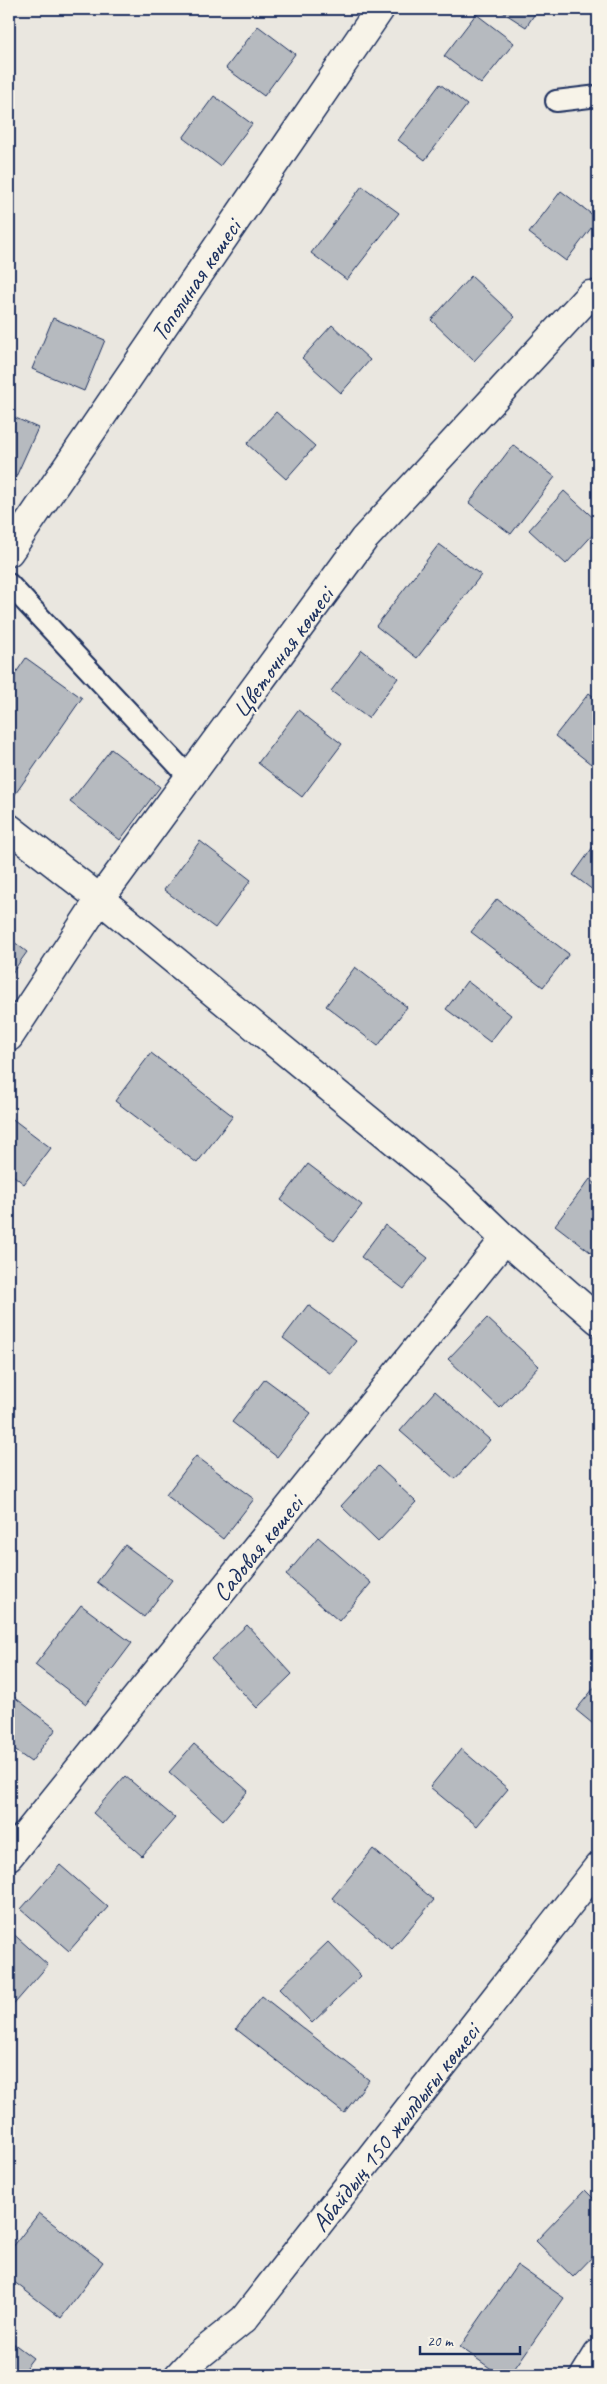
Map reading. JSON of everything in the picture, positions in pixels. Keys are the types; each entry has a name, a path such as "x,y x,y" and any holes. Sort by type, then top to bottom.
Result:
{"street":[{"name":"Тополиная көшесі","path":"9,552 380,9"},
{"name":"Цветочная көшесі","path":"9,1037 100,899 364,539 590,295"},
{"path":"9,828 100,899 455,1191 505,1239 598,1320"},
{"name":"Садовая көшесі","path":"9,1856 505,1239"},
{"name":"Абайдың 150 жылдығы көшесі","path":"179,2375 193,2360 244,2319 598,1867"},
{"path":"585,2375 598,2354"}],"lane":[{"path":"556,101 598,96"},
{"path":"9,584 190,778"}],"building":[{"path":"498,9 538,9 526,27"},
{"path":"476,14 514,43 481,84 444,56"},
{"path":"258,26 295,54 264,96 226,68"},
{"path":"440,84 467,105 425,160 398,140"},
{"path":"214,96 252,124 220,166 183,138"},
{"path":"362,186 399,213 347,280 311,253"},
{"path":"561,191 598,219 566,261 529,233"},
{"path":"471,276 515,317 474,361 431,320"},
{"path":"53,318 105,340 84,391 32,369"},
{"path":"332,325 370,360 341,393 302,358"},
{"path":"276,412 315,446 286,479 247,444"},
{"path":"9,415 38,428 14,481 9,479"},
{"path":"513,445 555,477 511,534 469,503"},
{"path":"564,491 598,522 598,529 566,564 529,530"},
{"path":"439,544 481,575 417,658 376,626"},
{"path":"362,650 398,678 368,718 331,691"},
{"path":"26,658 82,698 9,803 9,683"},
{"path":"589,693 598,700 598,754 591,764 555,736"},
{"path":"298,710 342,744 302,797 258,763"},
{"path":"111,749 160,787 120,840 70,802"},
{"path":"200,841 251,880 215,928 164,890"},
{"path":"593,847 598,851 598,894 573,875"},
{"path":"497,899 569,954 543,987 471,932"},
{"path":"9,938 27,952 9,977"},
{"path":"355,967 407,1007 378,1046 326,1006"},
{"path":"467,981 511,1015 490,1042 446,1009"},
{"path":"151,1053 233,1116 197,1163 115,1101"},
{"path":"10,1117 51,1148 24,1184 9,1172"},
{"path":"308,1164 362,1205 334,1241 281,1200"},
{"path":"590,1179 598,1186 598,1258 555,1225"},
{"path":"385,1225 428,1258 404,1289 361,1257"},
{"path":"308,1305 356,1341 331,1374 283,1338"},
{"path":"487,1318 539,1366 500,1408 448,1359"},
{"path":"265,1379 311,1413 277,1457 232,1422"},
{"path":"435,1391 490,1440 455,1479 400,1431"},
{"path":"196,1456 254,1499 223,1539 166,1495"},
{"path":"378,1466 416,1502 378,1542 341,1506"},
{"path":"318,1537 371,1583 339,1621 286,1575"},
{"path":"125,1545 172,1580 144,1617 97,1582"},
{"path":"81,1605 132,1643 86,1704 35,1665"},
{"path":"247,1625 292,1674 257,1708 211,1659"},
{"path":"598,1683 598,1728 576,1710"},
{"path":"9,1693 56,1729 31,1762 9,1746"},
{"path":"194,1744 248,1791 223,1820 169,1772"},
{"path":"461,1749 508,1789 477,1826 430,1787"},
{"path":"125,1776 175,1818 142,1856 93,1813"},
{"path":"373,1849 434,1900 392,1949 332,1898"},
{"path":"60,1865 108,1907 69,1951 21,1909"},
{"path":"9,1930 48,1965 9,2010"},
{"path":"328,1942 361,1976 312,2023 279,1989"},
{"path":"262,1996 369,2080 344,2113 236,2029"},
{"path":"585,2190 598,2203 598,2251 573,2277 536,2241"},
{"path":"39,2213 103,2262 61,2318 9,2278 9,2252"},
{"path":"517,2265 564,2298 510,2375 500,2375 460,2347"},
{"path":"9,2340 33,2358 20,2375 9,2375"}]}
